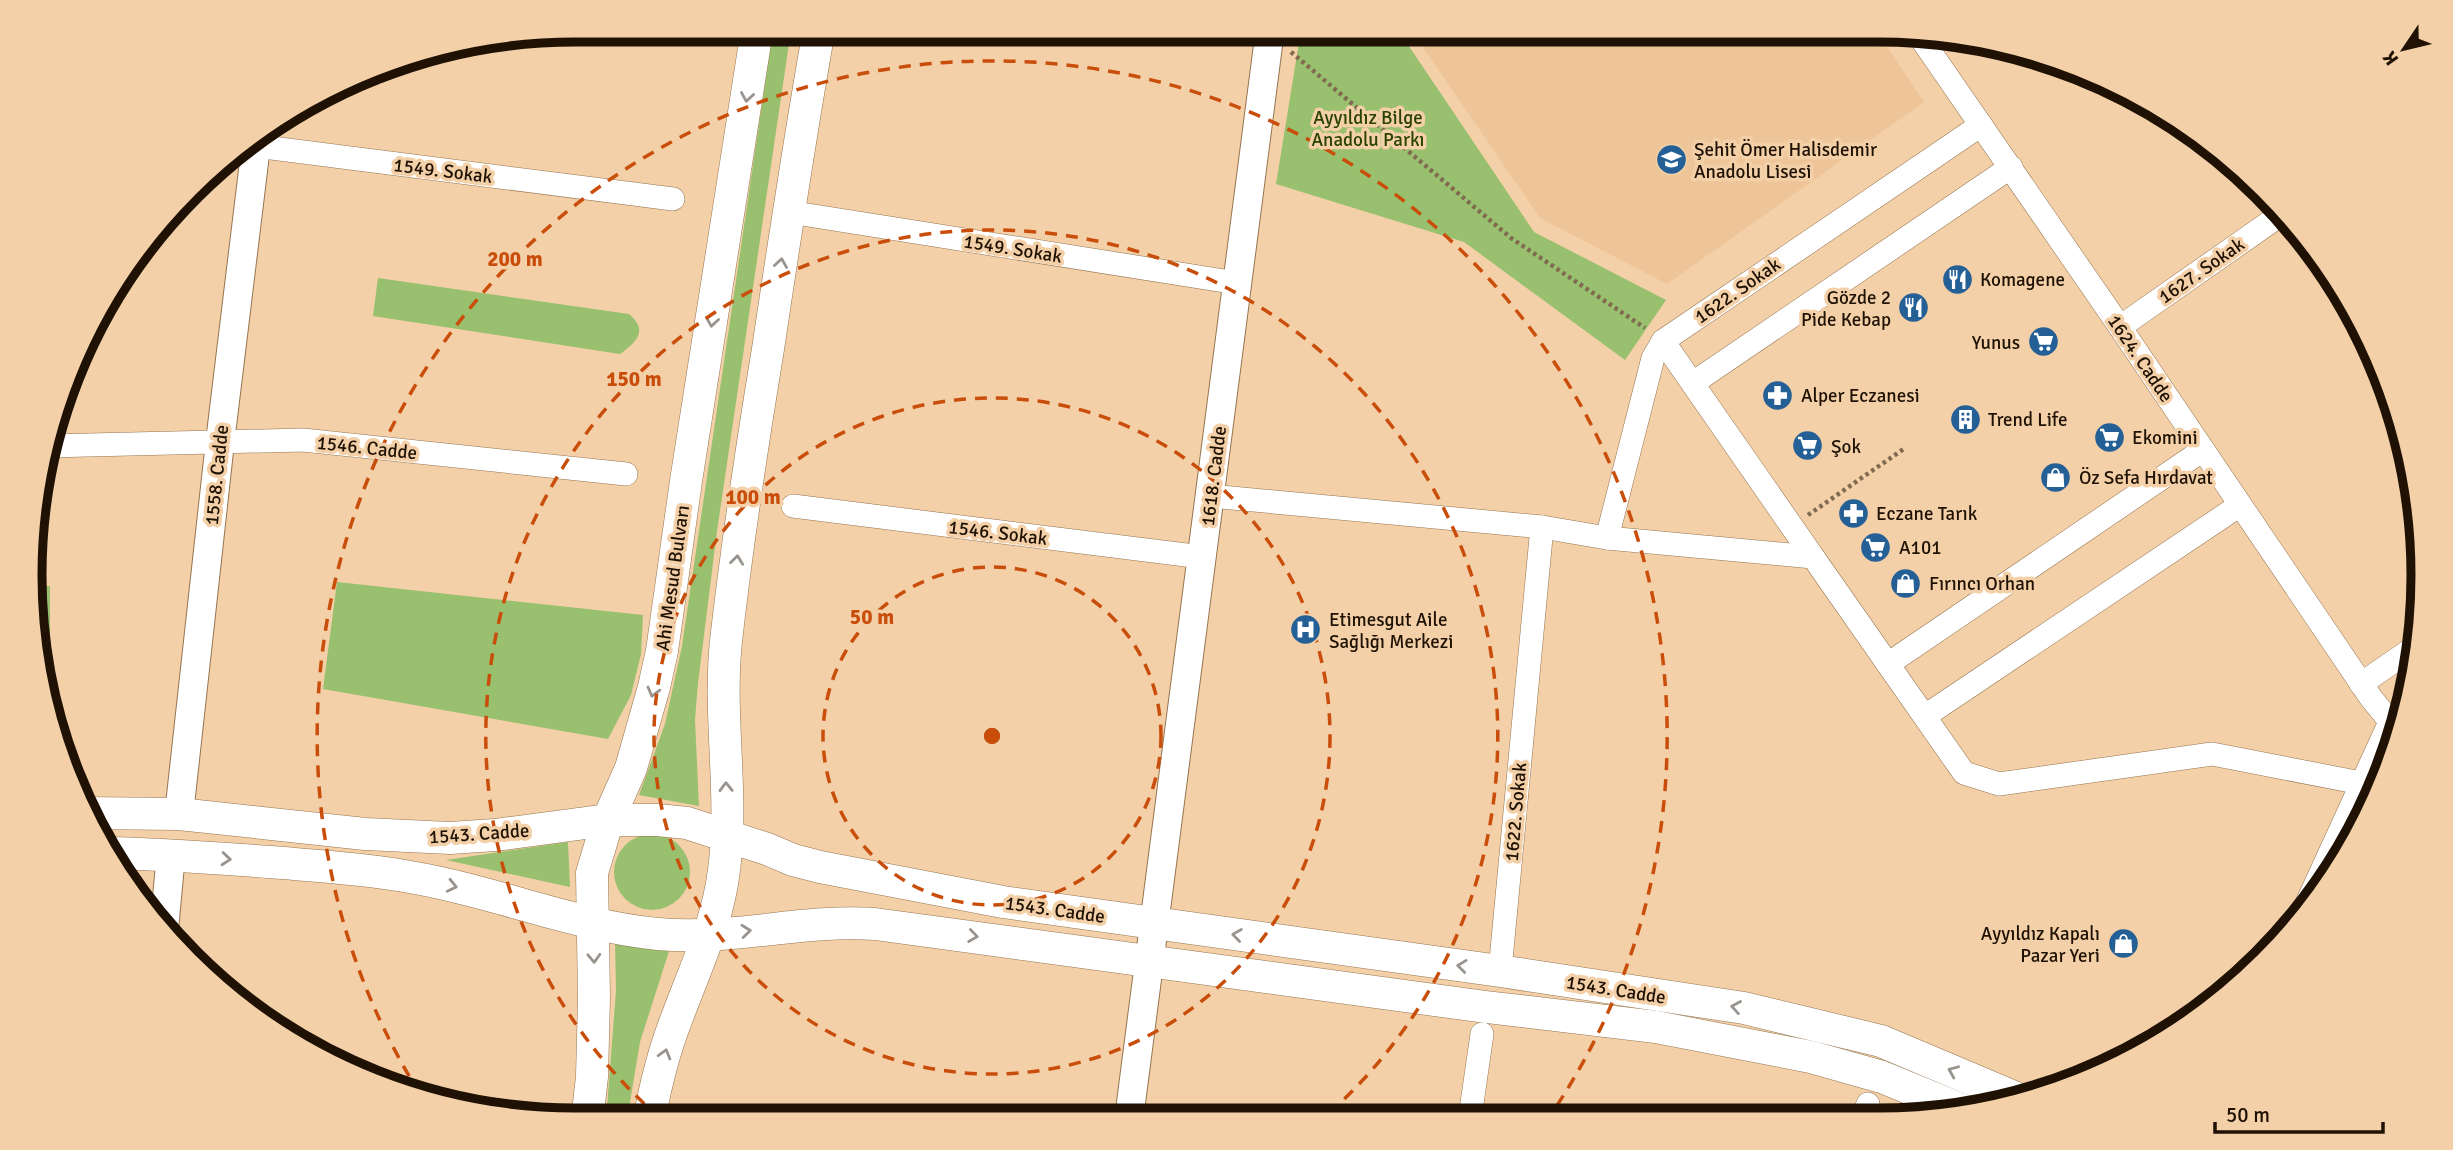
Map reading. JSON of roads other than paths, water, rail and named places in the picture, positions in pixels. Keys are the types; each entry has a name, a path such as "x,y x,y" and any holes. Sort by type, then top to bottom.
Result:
{"main road":[{"name":"Ahi Mesud Bulvarı","path":"588,1108 594,1011 592,873 608,820 631,768 662,651 755,42"},
{"path":"652,1108 673,1028 708,936 723,878 726,643 744,499 817,42"},
{"name":"1543. Cadde","path":"99,814 179,814 365,834 450,838 495,835 608,820 687,823 793,860 858,876 1003,902 1744,1008 1881,1041 2004,1093"},
{"name":"1543. Cadde","path":"121,853 171,854 358,869 412,877 593,923 658,934 708,936 842,922 937,931 1486,1007 1656,1027 1823,1060 1882,1077 1946,1103"}],"street":[{"name":"1618. Cadde","path":"1130,1108 1269,42"},
{"name":"1624. Cadde","path":"1925,44 2361,684 2390,722"},
{"name":"1622. Sokak","path":"1663,341 1981,125"},
{"name":"1549. Sokak","path":"265,142 673,199"},
{"name":"1558. Cadde","path":"179,814 254,150"},
{"path":"1693,383 2011,167"},
{"name":"1549. Sokak","path":"789,212 1237,283"},
{"name":"1627. Sokak","path":"2120,327 2274,219"},
{"path":"1607,538 1653,358 1663,341 1964,773 1998,784 2212,754 2361,783"},
{"name":"1546. Cadde","path":"58,446 303,440 626,474"},
{"path":"1888,664 2203,450"},
{"path":"1210,496 1542,527 1607,538 1813,557"},
{"path":"1925,716 2240,505"},
{"name":"1546. Sokak","path":"793,506 1202,557"},
{"name":"1622. Sokak","path":"1500,971 1542,527"},
{"path":"2361,684 2405,654"},
{"path":"2322,870 2361,783 2383,745"},
{"path":"165,915 171,854"},
{"path":"1471,1108 1482,1034"}],"place":[{"name":"Şehit Ömer Halisdemir Anadolu Lisesi","path":"1671,160"},
{"name":"Komagene","path":"1957,279"},
{"name":"Gözde 2 Pide Kebap","path":"1914,308"},
{"name":"Yunus","path":"2043,342"},
{"name":"Alper Eczanesi","path":"1778,395"},
{"name":"Trend Life","path":"1965,419"},
{"name":"Ekomini","path":"2109,437"},
{"name":"Şok","path":"1808,446"},
{"name":"Öz Sefa Hırdavat","path":"2056,477"},
{"name":"Eczane Tarık","path":"1853,513"},
{"name":"A101","path":"1876,547"},
{"name":"Fırıncı Orhan","path":"1906,583"},
{"name":"Etimesgut Aile Sağlığı Merkezi","path":"1306,630"},
{"name":"Ayyıldız Kapalı Pazar Yeri","path":"2123,944"}],"park label":[{"name":"Ayyıldız Bilge Anadolu Parkı","path":"1368,128"}]}
